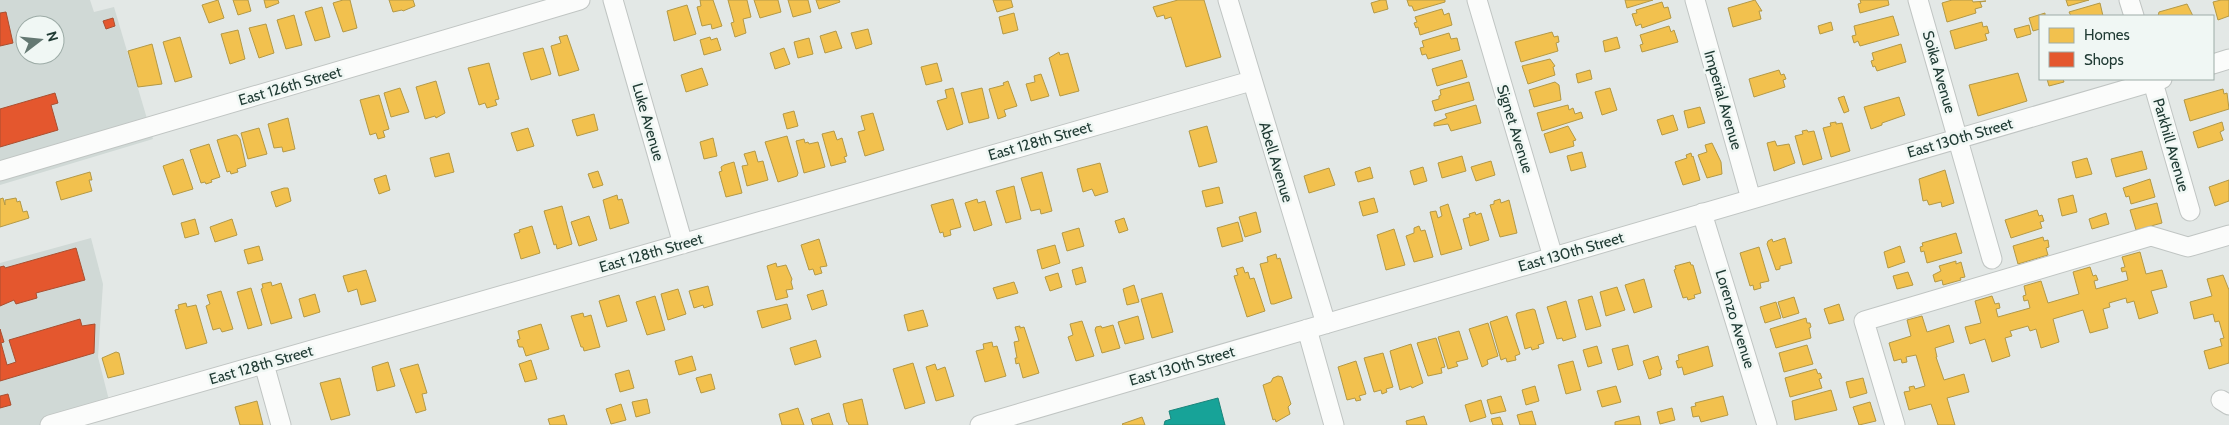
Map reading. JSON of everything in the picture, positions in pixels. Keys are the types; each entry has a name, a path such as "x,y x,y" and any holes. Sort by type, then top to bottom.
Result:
{"street":[{"name":"East 126th Street","path":"0,171 580,0"},
{"name":"Luke Avenue","path":"613,0 683,244"},
{"name":"Abell Avenue","path":"1228,0 1326,324"},
{"name":"Signet Avenue","path":"1476,0 1553,257"},
{"name":"Imperial Avenue","path":"1695,0 1751,199"},
{"name":"Soika Avenue","path":"1918,0 1992,258"},
{"path":"2129,0 2134,15"},
{"path":"2214,64 2229,59"},
{"name":"East 130th Street","path":"980,425 2155,80"},
{"name":"Parkhill Avenue","path":"2155,80 2190,211"},
{"name":"East 128th Street","path":"50,425 1251,81"},
{"name":"Lorenzo Avenue","path":"1702,213 1767,425"},
{"path":"1895,425 1864,321 2151,236 2188,247 2229,235"},
{"path":"1307,329 1334,425"},
{"path":"264,364 281,425"}],"shaded area":[{"path":"0,0 90,0 94,12 114,7 153,139 0,185"},
{"path":"91,238 103,284 98,357 111,408 50,425 0,425 0,263"}],"building: Homes":[{"path":"218,0 224,18 209,23 202,5"},
{"path":"233,0 248,0 251,11 238,15"},
{"path":"264,0 278,0 279,3 266,8"},
{"path":"350,0 357,28 343,32 333,3"},
{"path":"389,0 413,0 415,6 403,11 393,12"},
{"path":"700,0 713,0 722,26 712,29 711,24 702,26 697,7 701,6"},
{"path":"728,0 747,0 751,17 743,19 746,33 735,37 731,23 734,22"},
{"path":"754,0 778,0 781,12 760,18"},
{"path":"788,0 808,0 811,12 793,17"},
{"path":"816,0 839,0 840,2 819,9"},
{"path":"993,0 1011,0 1013,7 997,12"},
{"path":"1178,0 1204,0 1221,57 1186,67 1171,17 1165,19 1164,15 1157,17 1153,7"},
{"path":"1386,0 1388,9 1374,13 1371,3"},
{"path":"1407,0 1445,0 1445,2 1414,11 1412,6 1409,6"},
{"path":"1625,0 1653,0 1627,8"},
{"path":"1755,0 1762,11 1759,11 1761,19 1733,27 1728,8"},
{"path":"1860,0 1888,0 1889,5 1860,13 1858,4 1861,3"},
{"path":"1952,0 1986,1 1980,2 1982,7 1975,9 1976,13 1947,22 1942,3"},
{"path":"2066,0 2089,0 2068,6"},
{"path":"2229,0 2229,16 2218,20 2213,2"},
{"path":"1662,2 1664,8 1668,7 1671,18 1642,28 1641,24 1636,26 1632,14 1637,13 1636,10"},
{"path":"2100,3 2103,15 2070,15 2069,12"},
{"path":"2187,4 2192,15 2158,15 2159,12"},
{"path":"687,5 696,34 674,41 667,11"},
{"path":"322,7 330,37 315,41 305,12"},
{"path":"1442,9 1444,15 1449,13 1452,25 1420,35 1418,27 1416,28 1414,23 1417,22 1415,17"},
{"path":"1014,13 1018,30 1003,34 999,17"},
{"path":"2045,13 2045,15 2039,15 2039,29 2033,31 2029,18"},
{"path":"294,15 302,45 286,49 277,20"},
{"path":"1893,16 1899,35 1860,46 1858,41 1854,43 1852,36 1856,35 1854,26"},
{"path":"1831,22 1833,30 1820,34 1818,26"},
{"path":"1982,22 1983,27 1987,26 1989,33 1985,34 1987,40 1955,49 1950,31"},
{"path":"266,24 274,53 259,58 249,28"},
{"path":"2029,25 2031,34 2017,38 2014,29"},
{"path":"1669,26 1671,32 1674,30 1678,42 1642,52 1640,45 1643,44 1640,35"},
{"path":"868,29 872,44 856,49 851,33"},
{"path":"238,30 245,59 230,64 221,34"},
{"path":"836,31 842,48 825,53 820,36"},
{"path":"1552,32 1554,37 1558,36 1559,42 1556,43 1558,51 1521,62 1515,42"},
{"path":"1449,33 1451,39 1457,38 1460,50 1428,59 1426,54 1422,55 1420,48 1424,47 1422,41"},
{"path":"567,35 579,70 559,76 551,46 561,43 559,37"},
{"path":"180,37 192,77 175,82 163,42"},
{"path":"710,37 711,40 717,38 721,50 704,55 700,40"},
{"path":"1617,37 1620,48 1605,52 1603,41"},
{"path":"809,38 813,54 798,58 794,42"},
{"path":"152,44 162,84 138,87 128,51"},
{"path":"1901,44 1906,62 1877,71 1875,66 1873,67 1871,61 1874,60 1872,53"},
{"path":"543,48 551,74 531,80 523,53"},
{"path":"784,48 790,64 775,69 770,53"},
{"path":"1059,52 1060,55 1068,53 1079,91 1060,96 1049,58"},
{"path":"1550,59 1555,66 1553,67 1555,75 1528,84 1522,66"},
{"path":"1462,60 1467,77 1437,86 1432,69"},
{"path":"489,63 499,99 495,100 497,105 487,108 485,103 479,105 468,68"},
{"path":"937,63 942,81 926,85 921,67"},
{"path":"702,68 708,85 686,92 681,75"},
{"path":"1590,70 1592,79 1578,83 1576,74"},
{"path":"1779,70 1786,79 1783,80 1785,87 1754,97 1749,79"},
{"path":"2018,73 2027,101 1978,116 1969,85"},
{"path":"1041,74 1049,96 1031,101 1026,84 1035,82 1034,76"},
{"path":"2047,80 2063,80 2064,82 2049,86"},
{"path":"436,81 445,113 436,118 435,116 425,119 416,87"},
{"path":"1008,81 1017,106 1004,110 1006,116 998,119 989,89 1004,85 1003,83"},
{"path":"1469,82 1474,100 1435,111 1432,101 1439,99 1441,95 1440,90"},
{"path":"1555,82 1559,85 1561,100 1534,107 1529,90"},
{"path":"400,88 409,112 391,117 384,93"},
{"path":"953,88 963,124 947,130 937,101 947,98 945,90"},
{"path":"982,88 989,118 969,123 961,93"},
{"path":"1610,88 1617,110 1602,115 1595,92"},
{"path":"2223,89 2224,94 2227,93 2229,109 2190,121 2184,100"},
{"path":"379,95 389,129 383,131 385,137 378,139 376,133 370,135 360,100"},
{"path":"1844,96 1849,111 1844,113 1838,98"},
{"path":"1899,97 1905,115 1871,129 1864,107"},
{"path":"1476,105 1481,123 1451,131 1448,124 1434,126 1434,123 1447,118 1445,114"},
{"path":"1568,105 1569,110 1573,108 1575,114 1581,112 1583,118 1542,131 1537,113"},
{"path":"1700,107 1705,123 1688,128 1684,111"},
{"path":"794,111 798,126 787,129 783,114"},
{"path":"873,113 884,150 865,156 858,132 865,130 861,116"},
{"path":"594,114 598,130 577,136 572,120"},
{"path":"1673,115 1678,130 1662,135 1657,120"},
{"path":"288,118 295,149 283,152 282,147 274,148 268,124"},
{"path":"1836,122 1836,124 1842,123 1850,151 1831,157 1823,128 1831,126 1830,123"},
{"path":"2222,122 2224,130 2220,132 2223,140 2198,148 2193,132"},
{"path":"1207,126 1217,162 1199,167 1189,131"},
{"path":"1568,126 1576,140 1573,141 1574,146 1550,153 1544,134"},
{"path":"259,128 267,154 248,159 241,133"},
{"path":"528,128 534,146 517,151 511,133"},
{"path":"1807,130 1808,132 1814,131 1822,159 1803,165 1795,136 1803,134 1802,131"},
{"path":"834,131 837,140 842,138 847,156 844,157 846,162 831,166 822,134"},
{"path":"237,135 240,139 246,166 237,169 238,172 231,174 230,171 227,172 217,140"},
{"path":"787,136 798,173 797,176 778,182 765,142"},
{"path":"713,138 717,156 704,159 700,142"},
{"path":"804,139 805,143 808,142 809,144 818,142 825,167 804,173 796,141"},
{"path":"1775,141 1777,146 1789,144 1795,163 1774,171 1767,143"},
{"path":"1712,143 1721,162 1722,174 1707,178 1698,155 1707,152 1705,145"},
{"path":"209,144 220,177 206,184 205,182 201,183 190,150"},
{"path":"755,151 758,162 763,161 768,180 747,186 742,166 748,165 744,154"},
{"path":"2142,151 2147,169 2116,177 2111,159"},
{"path":"1582,152 1586,167 1571,171 1567,156"},
{"path":"449,153 454,172 435,177 430,158"},
{"path":"1691,153 1700,180 1683,185 1675,162 1687,158 1686,155"},
{"path":"1462,156 1466,171 1442,178 1438,163"},
{"path":"2087,158 2092,174 2076,178 2072,162"},
{"path":"183,159 193,189 173,195 163,166"},
{"path":"1491,161 1495,175 1476,181 1471,167"},
{"path":"734,162 742,193 726,197 719,172 722,171 721,167 724,165"},
{"path":"1100,163 1108,192 1095,196 1092,189 1083,192 1077,169"},
{"path":"1370,167 1373,178 1358,182 1355,172"},
{"path":"1423,167 1427,181 1414,185 1410,171"},
{"path":"1329,168 1335,185 1309,193 1304,176"},
{"path":"1945,170 1954,203 1942,207 1941,202 1929,205 1927,200 1923,201 1919,179"},
{"path":"598,171 603,185 593,188 588,174"},
{"path":"90,172 92,180 89,180 92,191 61,200 56,182"},
{"path":"1042,172 1052,211 1041,214 1040,209 1031,211 1021,178"},
{"path":"386,175 390,190 379,194 374,179"},
{"path":"2150,179 2155,197 2131,204 2129,196 2126,197 2123,188"},
{"path":"2229,180 2229,201 2215,206 2209,187"},
{"path":"1014,186 1021,219 1006,223 996,191"},
{"path":"1219,187 1223,203 1206,207 1202,191"},
{"path":"288,188 291,201 276,207 271,192"},
{"path":"617,195 618,200 622,199 629,223 610,229 603,200"},
{"path":"2073,195 2077,212 2062,216 2058,199"},
{"path":"3,198 5,205 5,200 16,198 17,202 20,201 23,212 27,211 29,218 0,227 0,199"},
{"path":"1374,198 1378,212 1363,216 1359,202"},
{"path":"953,199 961,227 950,230 951,235 944,237 943,232 940,233 931,205"},
{"path":"977,199 978,203 985,201 992,225 974,231 965,203"},
{"path":"1500,199 1501,203 1509,200 1517,233 1500,237 1490,205"},
{"path":"2157,203 2162,223 2136,230 2130,210"},
{"path":"1448,204 1462,249 1441,255 1430,212 1436,211 1438,218 1442,216 1440,207"},
{"path":"562,206 572,244 557,249 556,244 554,245 544,211"},
{"path":"2037,210 2039,216 2042,215 2044,221 2040,222 2042,228 2011,238 2005,220"},
{"path":"1256,212 1261,232 1245,237 1239,217"},
{"path":"1475,212 1476,215 1481,213 1489,240 1470,246 1463,219 1470,217 1469,214"},
{"path":"2106,213 2109,224 2092,229 2089,219"},
{"path":"589,216 597,240 579,246 571,222"},
{"path":"1124,218 1128,230 1119,233 1115,221"},
{"path":"195,219 199,234 185,238 181,223"},
{"path":"232,219 237,235 215,242 210,227"},
{"path":"1238,222 1243,241 1222,247 1217,228"},
{"path":"532,226 540,253 521,259 514,234 520,232 519,230"},
{"path":"1419,226 1421,231 1425,230 1433,257 1414,262 1406,236 1414,233 1414,228"},
{"path":"1079,228 1084,246 1067,251 1062,233"},
{"path":"1394,229 1405,265 1386,270 1377,235"},
{"path":"1956,233 1962,253 1927,263 1924,251 1921,252 1920,247 1923,246 1922,243"},
{"path":"2043,237 2044,241 2048,240 2049,247 2046,248 2048,255 2018,264 2013,246"},
{"path":"1785,238 1792,263 1780,266 1780,269 1776,270 1767,244 1772,239 1773,242"},
{"path":"819,239 827,266 820,267 822,273 815,275 813,269 809,270 801,245"},
{"path":"1055,245 1060,263 1042,269 1037,250"},
{"path":"259,246 263,260 248,264 244,250"},
{"path":"1900,246 1905,262 1888,268 1884,252"},
{"path":"1759,247 1769,281 1760,283 1761,288 1754,290 1753,285 1750,286 1740,253"},
{"path":"2140,252 2146,274 2162,270 2167,287 2151,291 2158,313 2139,319 2134,301 2127,303 2126,298 2109,303 2110,307 2103,309 2108,328 2090,333 2083,310 2053,319 2059,342 2041,348 2036,329 2030,331 2028,326 2010,331 2012,336 2005,338 2010,356 1992,362 1985,339 1970,344 1965,327 1981,323 1975,301 1992,296 1995,304 1999,303 2000,308 1996,309 1998,317 2030,308 2028,300 2024,301 2023,296 2026,295 2024,286 2041,281 2048,303 2079,294 2073,272 2090,267 2093,276 2096,275 2098,280 2094,281 2096,289 2128,280 2126,271 2122,272 2121,268 2125,267 2122,257"},
{"path":"1276,254 1277,259 1280,258 1292,298 1271,304 1260,264 1268,262 1267,257"},
{"path":"1956,261 1956,264 1961,262 1965,277 1943,285 1942,280 1935,282 1933,275 1941,271 1939,266"},
{"path":"1690,262 1693,265 1701,293 1694,295 1695,298 1688,300 1687,297 1683,298 1674,270 1676,269 1675,266"},
{"path":"776,263 777,267 786,265 792,279 793,289 786,290 788,297 776,300 767,266"},
{"path":"1082,267 1086,282 1076,285 1072,270"},
{"path":"1243,267 1245,273 1248,272 1250,279 1254,278 1265,311 1247,317 1234,276 1238,275 1236,269"},
{"path":"366,270 376,301 361,305 357,289 348,292 343,276"},
{"path":"1908,272 1913,285 1897,289 1893,276"},
{"path":"1058,273 1062,287 1050,291 1045,277"},
{"path":"2223,275 2229,290 2229,363 2209,369 2204,351 2222,346 2220,339 2224,338 2219,321 2215,322 2213,314 2194,319 2190,302 2212,296 2207,279"},
{"path":"1644,279 1652,307 1634,313 1625,285"},
{"path":"271,282 272,286 281,283 292,318 271,324 261,289 263,288 262,284"},
{"path":"1014,282 1018,293 997,299 993,288"},
{"path":"1134,285 1139,302 1127,305 1123,289"},
{"path":"708,286 713,305 704,308 703,305 694,308 689,291"},
{"path":"1617,287 1625,310 1606,316 1600,292"},
{"path":"251,288 262,325 248,329 237,292"},
{"path":"678,289 686,314 668,320 661,294"},
{"path":"823,290 827,305 812,310 807,295"},
{"path":"221,291 233,329 222,332 220,328 213,330 206,306 210,304 207,295"},
{"path":"1162,293 1173,332 1152,338 1141,299"},
{"path":"315,294 320,312 304,317 299,299"},
{"path":"619,295 627,321 607,327 599,301"},
{"path":"655,296 665,330 647,335 636,302"},
{"path":"1592,296 1601,326 1586,330 1578,300"},
{"path":"1794,297 1799,313 1783,318 1778,302"},
{"path":"1566,301 1576,337 1563,341 1562,338 1557,339 1547,307"},
{"path":"1776,302 1781,318 1765,323 1760,307"},
{"path":"186,303 187,307 196,305 207,343 186,349 175,310 179,309 178,305"},
{"path":"787,304 791,319 762,328 757,311"},
{"path":"1839,304 1844,320 1829,324 1824,309"},
{"path":"923,310 928,326 908,331 904,315"},
{"path":"1535,310 1544,343 1538,345 1539,348 1532,350 1531,347 1525,349 1516,315 1517,313"},
{"path":"583,313 584,317 591,315 600,347 584,351 571,316"},
{"path":"1138,316 1144,339 1125,344 1118,322"},
{"path":"1507,316 1520,354 1515,356 1516,360 1507,362 1506,358 1501,360 1490,322"},
{"path":"1922,316 1927,332 1949,325 1954,342 1935,348 1944,380 1964,374 1969,392 1947,398 1955,425 1938,425 1931,404 1909,410 1904,392 1910,391 1909,387 1914,386 1915,389 1925,386 1916,355 1906,357 1907,362 1902,363 1901,359 1894,361 1889,343 1911,336 1907,320"},
{"path":"1806,318 1807,323 1810,323 1811,327 1809,328 1811,338 1776,348 1770,329"},
{"path":"1082,321 1094,356 1076,361 1068,337 1073,335 1070,324"},
{"path":"1488,323 1498,356 1487,360 1488,364 1482,367 1469,329"},
{"path":"541,324 549,349 526,356 523,347 519,347 517,340 520,339 518,331"},
{"path":"1113,325 1120,348 1102,353 1095,330 1096,327 1101,326 1102,328"},
{"path":"1020,326 1020,328 1024,327 1039,373 1023,378 1019,363 1016,364 1015,358 1017,358 1014,342 1019,341 1015,327"},
{"path":"1459,331 1468,359 1456,362 1458,366 1448,369 1438,337"},
{"path":"1436,338 1445,367 1441,368 1442,373 1428,376 1417,343"},
{"path":"816,340 821,357 795,365 790,348"},
{"path":"992,342 993,347 997,346 1006,376 985,382 976,351 984,349 983,344"},
{"path":"1411,344 1423,383 1412,388 1411,386 1400,390 1390,351"},
{"path":"1628,345 1633,365 1618,370 1612,349"},
{"path":"1807,345 1813,364 1784,372 1779,353"},
{"path":"1597,346 1602,363 1588,367 1583,350"},
{"path":"1708,346 1713,366 1684,375 1682,367 1678,368 1676,361 1679,360 1678,355"},
{"path":"116,352 119,353 124,374 108,378 102,358"},
{"path":"1383,353 1393,387 1386,389 1387,392 1382,394 1381,390 1374,392 1364,358"},
{"path":"692,356 696,370 679,375 675,361"},
{"path":"1658,356 1662,369 1660,370 1661,375 1649,379 1643,361"},
{"path":"531,360 537,379 525,382 519,364"},
{"path":"1356,361 1366,394 1359,396 1361,400 1356,401 1355,398 1347,400 1338,367"},
{"path":"1573,361 1581,390 1566,394 1558,365"},
{"path":"388,362 395,386 377,391 372,367"},
{"path":"913,363 925,403 905,409 893,369"},
{"path":"418,364 427,393 422,394 426,410 416,413 400,369"},
{"path":"935,364 937,370 945,367 954,396 936,401 926,367"},
{"path":"1816,369 1822,378 1819,379 1822,388 1790,397 1785,378"},
{"path":"629,370 634,388 620,392 615,374"},
{"path":"711,374 715,389 701,393 696,378"},
{"path":"1282,377 1291,404 1288,407 1290,414 1276,422 1275,419 1273,420 1263,385 1271,382 1273,378"},
{"path":"340,378 350,415 331,420 320,383"},
{"path":"1863,378 1867,393 1850,398 1846,382"},
{"path":"1535,386 1539,401 1526,405 1522,390"},
{"path":"1616,386 1621,402 1602,407 1597,391"},
{"path":"1831,390 1837,410 1795,420 1792,401"},
{"path":"1501,396 1506,411 1491,414 1487,400"},
{"path":"1723,396 1728,415 1701,422 1699,416 1693,417 1691,407 1696,406 1695,403"},
{"path":"647,399 650,413 636,417 632,402"},
{"path":"862,399 868,425 849,425 843,404"},
{"path":"1481,400 1486,417 1470,422 1465,405"},
{"path":"257,401 263,425 240,425 235,407"},
{"path":"1870,402 1876,421 1859,425 1853,407"},
{"path":"621,404 626,420 611,424 606,409"},
{"path":"798,408 804,425 782,425 779,414"},
{"path":"1672,408 1675,420 1660,424 1657,412"},
{"path":"1532,411 1536,425 1520,425 1517,415"},
{"path":"829,413 833,425 813,425 811,419"},
{"path":"564,415 567,425 550,425 548,419"},
{"path":"1424,416 1427,425 1407,425 1406,421"},
{"path":"1639,416 1641,425 1615,425 1615,422"},
{"path":"1142,417 1145,425 1122,424"},
{"path":"1500,417 1503,425 1493,425 1491,419"}],"building: Shops":[{"path":"6,12 13,43 0,46 0,13"},
{"path":"113,18 115,26 106,29 103,21"},
{"path":"55,93 58,103 51,105 58,130 0,147 0,109"},
{"path":"76,248 85,280 36,293 37,298 16,304 14,300 0,306 0,267 4,266 5,268"},
{"path":"80,319 82,326 95,324 94,353 0,381 0,329 4,342 1,343 7,365 16,362 9,340"},
{"path":"8,394 11,405 0,408 0,396"}],"building: Public":[{"path":"1218,398 1225,425 1164,425 1165,421 1171,419 1169,411"}]}
